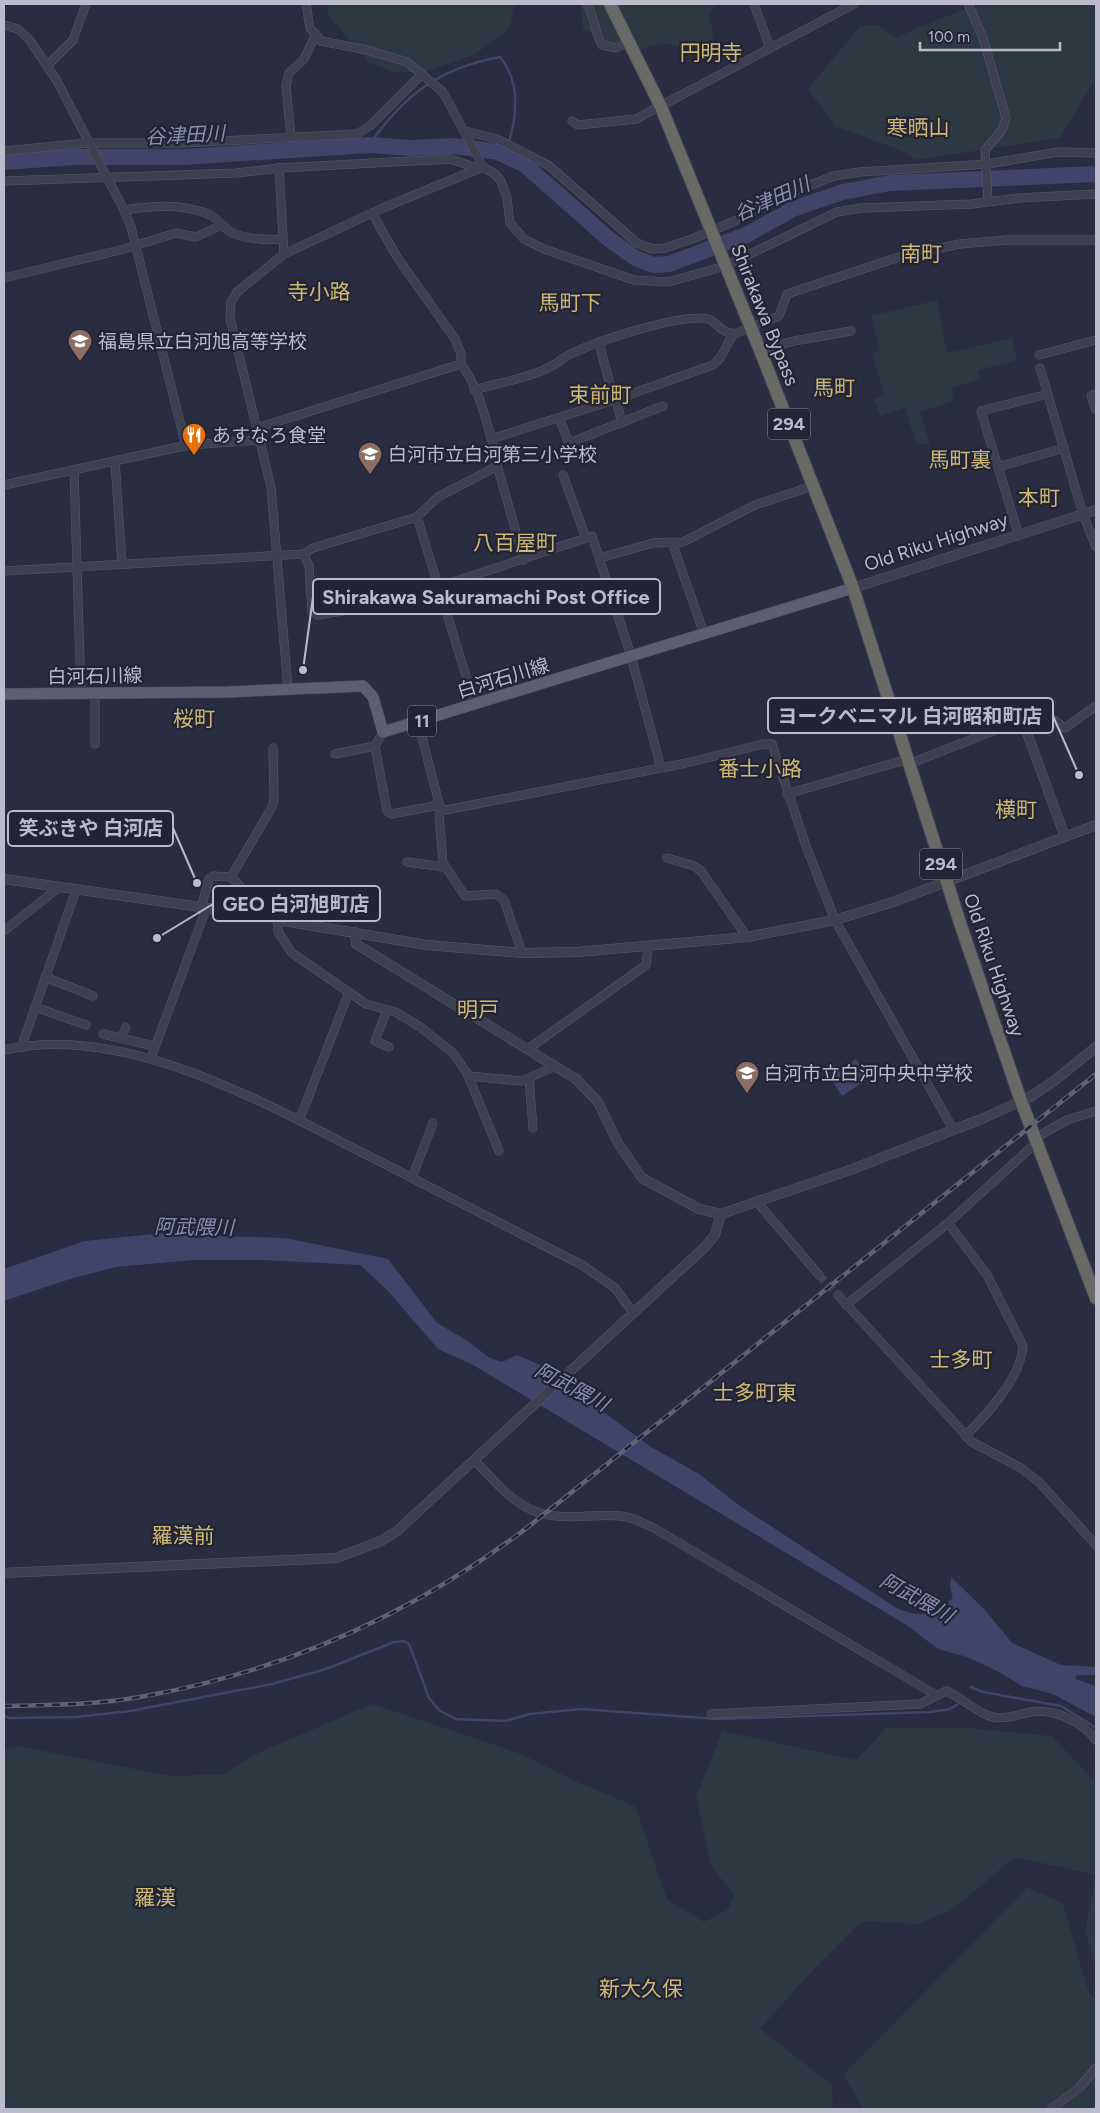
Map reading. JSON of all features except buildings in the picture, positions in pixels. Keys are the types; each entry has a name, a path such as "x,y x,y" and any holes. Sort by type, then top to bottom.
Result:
{"highway":[{"name":"Shirakawa Bypass","path":"610,4 661,107 760,350 853,588"},
{"name":"Old Riku Highway","path":"853,588 947,881 1021,1101 1036,1140"},
{"name":"294","path":"1036,1140 1096,1298"}],"main road":[{"name":"白河石川線","path":"4,694 95,694 363,686 373,697 383,732 853,588"}],"street":[{"path":"47,66 73,40 86,4"},
{"path":"306,4 310,28 321,41 367,50 407,62 425,75 443,92 465,131 480,167"},
{"path":"587,4 596,24 598,40 602,46 616,48 629,42"},
{"path":"754,4 770,48"},
{"path":"572,122 578,124 636,119 854,4"},
{"path":"968,4 983,38 1006,118 1002,130 985,150 988,200"},
{"path":"4,25 18,30 29,39 47,66 124,210 135,244 186,446"},
{"path":"291,137 286,86 289,73 304,59 316,34"},
{"path":"4,151 357,134 365,130 425,75"},
{"path":"465,131 497,139 548,165 637,243 652,249 665,248 712,233 785,195 834,176 985,167 1058,152 1096,153"},
{"path":"4,181 236,173 279,168 450,159 480,167 495,174 501,181 507,198 510,223 524,239 544,249 634,280 668,282 724,264 837,212 862,208 972,204 988,200 1096,194"},
{"path":"288,689 278,556 270,487 229,309 231,302 237,292 284,254 372,213 480,167"},
{"path":"279,168 284,254"},
{"path":"124,210 175,206 208,214 231,232 244,236 282,240"},
{"path":"372,213 397,257 455,340 461,354 461,364 474,390 491,438 524,560"},
{"path":"4,278 176,233 196,237 222,225"},
{"path":"491,438 615,400 713,365 722,358 728,341 734,334 779,316 787,294 905,255 960,244 1007,240 1096,240"},
{"path":"474,390 547,368 571,354 599,343 687,319 707,319 713,321 720,330 734,334"},
{"path":"760,350 794,341 851,331"},
{"path":"1039,355 1096,340"},
{"path":"599,343 622,422"},
{"path":"257,428 461,364"},
{"path":"1040,368 1084,514 1096,547"},
{"path":"1019,536 982,411 1048,394"},
{"path":"1096,394 1091,396 1096,410"},
{"path":"559,418 569,443 663,406"},
{"path":"4,485 186,446 260,440"},
{"path":"998,467 1064,448"},
{"path":"115,461 122,564"},
{"path":"4,571 304,554 313,548 416,517 438,497 497,465"},
{"path":"74,470 75,567 81,694"},
{"path":"563,475 586,538"},
{"path":"600,558 653,543 683,542 755,505 813,486"},
{"name":"Old Riku Highway","path":"853,588 1096,510"},
{"path":"416,517 474,705"},
{"path":"304,554 310,566 312,610 318,615 390,603 592,536 630,656 660,768"},
{"path":"672,542 704,634"},
{"path":"95,694 95,744"},
{"path":"788,794 908,762 1022,719 1044,713 1064,728 1096,706"},
{"path":"1022,719 1065,837"},
{"path":"418,722 441,808 439,814 445,867 465,896 496,894 504,900 522,953"},
{"path":"383,732 375,746 387,811 391,814 441,808 660,768 772,744 788,794 835,920 953,1129"},
{"path":"335,754 375,746"},
{"path":"231,877 272,807 274,800 273,748"},
{"path":"4,879 275,919 427,945 522,953 577,952 648,947 747,936 835,920 890,903 1096,825"},
{"path":"667,858 694,866 701,871 747,936"},
{"path":"407,862 445,867"},
{"path":"151,1058 204,909 209,880 213,876 231,877 275,919 278,932 292,953 366,1004 395,1012 419,1026 443,1042 454,1053 469,1076 499,1151"},
{"path":"4,930 58,888"},
{"path":"21,1048 76,890"},
{"path":"355,932 356,944 576,1079 598,1102 618,1143 642,1178 700,1209 721,1214 758,1203 953,1129 1021,1101 1054,1081 1096,1047"},
{"path":"528,1049 646,965 648,947"},
{"path":"45,977 93,996"},
{"path":"299,1121 349,992"},
{"path":"35,1007 86,1025"},
{"path":"387,1010 375,1041 389,1047"},
{"path":"121,1038 126,1027"},
{"path":"104,1034 154,1046"},
{"path":"4,1050 51,1044 95,1046 151,1058 196,1075 299,1121 582,1265 615,1288 634,1313"},
{"path":"469,1076 512,1080 529,1078 556,1066"},
{"path":"529,1078 532,1128"},
{"path":"846,1305 948,1223 1036,1140 1067,1120 1096,1111"},
{"path":"412,1178 433,1122"},
{"path":"758,1203 819,1274"},
{"path":"4,1573 336,1558 381,1541 396,1531 475,1461 705,1247 714,1234 721,1214"},
{"path":"948,1223 987,1275 1023,1346 1016,1371 986,1416 965,1436"},
{"path":"838,1295 965,1436 972,1442 1021,1468 1039,1482 1096,1545"},
{"path":"475,1461 514,1500 530,1509 557,1516 622,1516 634,1518 654,1528 936,1695"},
{"path":"711,1714 900,1706 920,1704 946,1691 956,1694 990,1716 1001,1718 1033,1712 1047,1712 1066,1717 1081,1726 1096,1740"},
{"path":"1051,2109 1079,2088 1096,2068"}],"shaded area":[{"path":"328,4 514,4 510,28 474,55 426,71 396,73 369,63 328,15"},
{"path":"581,4 715,4 709,16 714,37 696,51 663,43 628,52 583,29"},
{"path":"977,4 1094,4 1096,19 1096,78 1060,138 916,160 902,151 835,126 808,89 860,26 877,25 897,38"},
{"path":"937,300 947,353 1012,338 1017,360 979,370 980,379 951,388 954,401 920,412 930,445 916,444 905,408 880,416 874,399 884,395 872,353 880,350 871,316"},
{"path":"372,1704 521,1754 577,1782 635,1806 667,1899 704,1922 728,1909 734,1896 711,1865 696,1797 722,1731 856,1760 886,1728 969,1728 1052,1736 1096,1783 1096,1875 1015,1857 952,1910 917,1924 862,1921 815,1968 760,2029 832,2085 833,2109 4,2109 4,1749 19,1746 170,1776 224,1774 258,1753"},
{"path":"1096,1875 1096,1966 1085,1932"},
{"path":"1028,1887 1063,1904 1089,1993 1096,2000 1096,2109 863,2109 843,2075"}],"water":[{"path":"856,1059 868,1079 842,1096 829,1076"},
{"name":"阿武隈川","path":"180,1227 196,1227 216,1236 285,1238 388,1259 437,1323 468,1341 488,1357 502,1362 517,1355 540,1365 651,1447 699,1474 740,1506 898,1609 915,1614 928,1614 939,1609 953,1598 950,1588 951,1577 985,1610 1012,1643 1061,1665 1096,1667 1096,1675 1077,1675 1075,1679 1096,1686 1096,1717 1053,1694 1022,1686 997,1671 967,1657 938,1649 908,1626 473,1365 438,1349 388,1291 360,1265 262,1260 193,1260 116,1267 70,1279 4,1301 4,1269 85,1241 174,1232"}],"waterway":[{"name":"谷津田川","path":"369,145 395,112 424,87 459,68 500,57 507,68 515,92 512,130 505,155"},
{"name":"谷津田川","path":"4,162 75,157 184,157 369,145 411,148 454,146 498,152 525,165 610,240 637,259 654,265 669,264 746,235 793,209 843,192 890,183 1096,174"},
{"path":"4,1715 9,1718 76,1717 130,1711 272,1684 326,1669 394,1642 404,1641 409,1644 429,1698 440,1711 456,1719 506,1721 530,1714 581,1709 717,1719 930,1712 950,1709 958,1704"},
{"path":"971,1687 983,1692 1061,1706 1096,1728"}],"tunnel":[{"path":"819,1275 838,1295"}],"railway":[{"path":"4,1706 123,1700 193,1686 245,1672 344,1636 392,1613 439,1587 484,1559 528,1527 1096,1074"}],"place":[{"name":"福島県立白河旭高等学校","path":"80,362"},
{"name":"あすなろ食堂","path":"194,456"},
{"name":"白河市立白河第三小学校","path":"370,475"},
{"name":"Shirakawa Sakuramachi Post Office","path":"303,670"},
{"name":"ヨークベニマル 白河昭和町店","path":"1079,775"},
{"name":"笑ぶきや 白河店","path":"197,883"},
{"name":"GEO 白河旭町店","path":"157,938"},
{"name":"白河市立白河中央中学校","path":"747,1094"}],"district":[{"name":"円明寺","path":"711,52"},
{"name":"寒晒山","path":"918,127"},
{"name":"南町","path":"921,253"},
{"name":"寺小路","path":"319,291"},
{"name":"馬町下","path":"570,302"},
{"name":"馬町","path":"834,387"},
{"name":"束前町","path":"600,394"},
{"name":"馬町裏","path":"960,459"},
{"name":"本町","path":"1039,497"},
{"name":"八百屋町","path":"515,542"},
{"name":"桜町","path":"194,718"},
{"name":"番士小路","path":"760,768"},
{"name":"横町","path":"1016,809"},
{"name":"明戸","path":"478,1009"},
{"name":"士多町","path":"961,1359"},
{"name":"士多町東","path":"755,1392"},
{"name":"羅漢前","path":"183,1535"},
{"name":"羅漢","path":"155,1897"},
{"name":"新大久保","path":"641,1988"}]}
